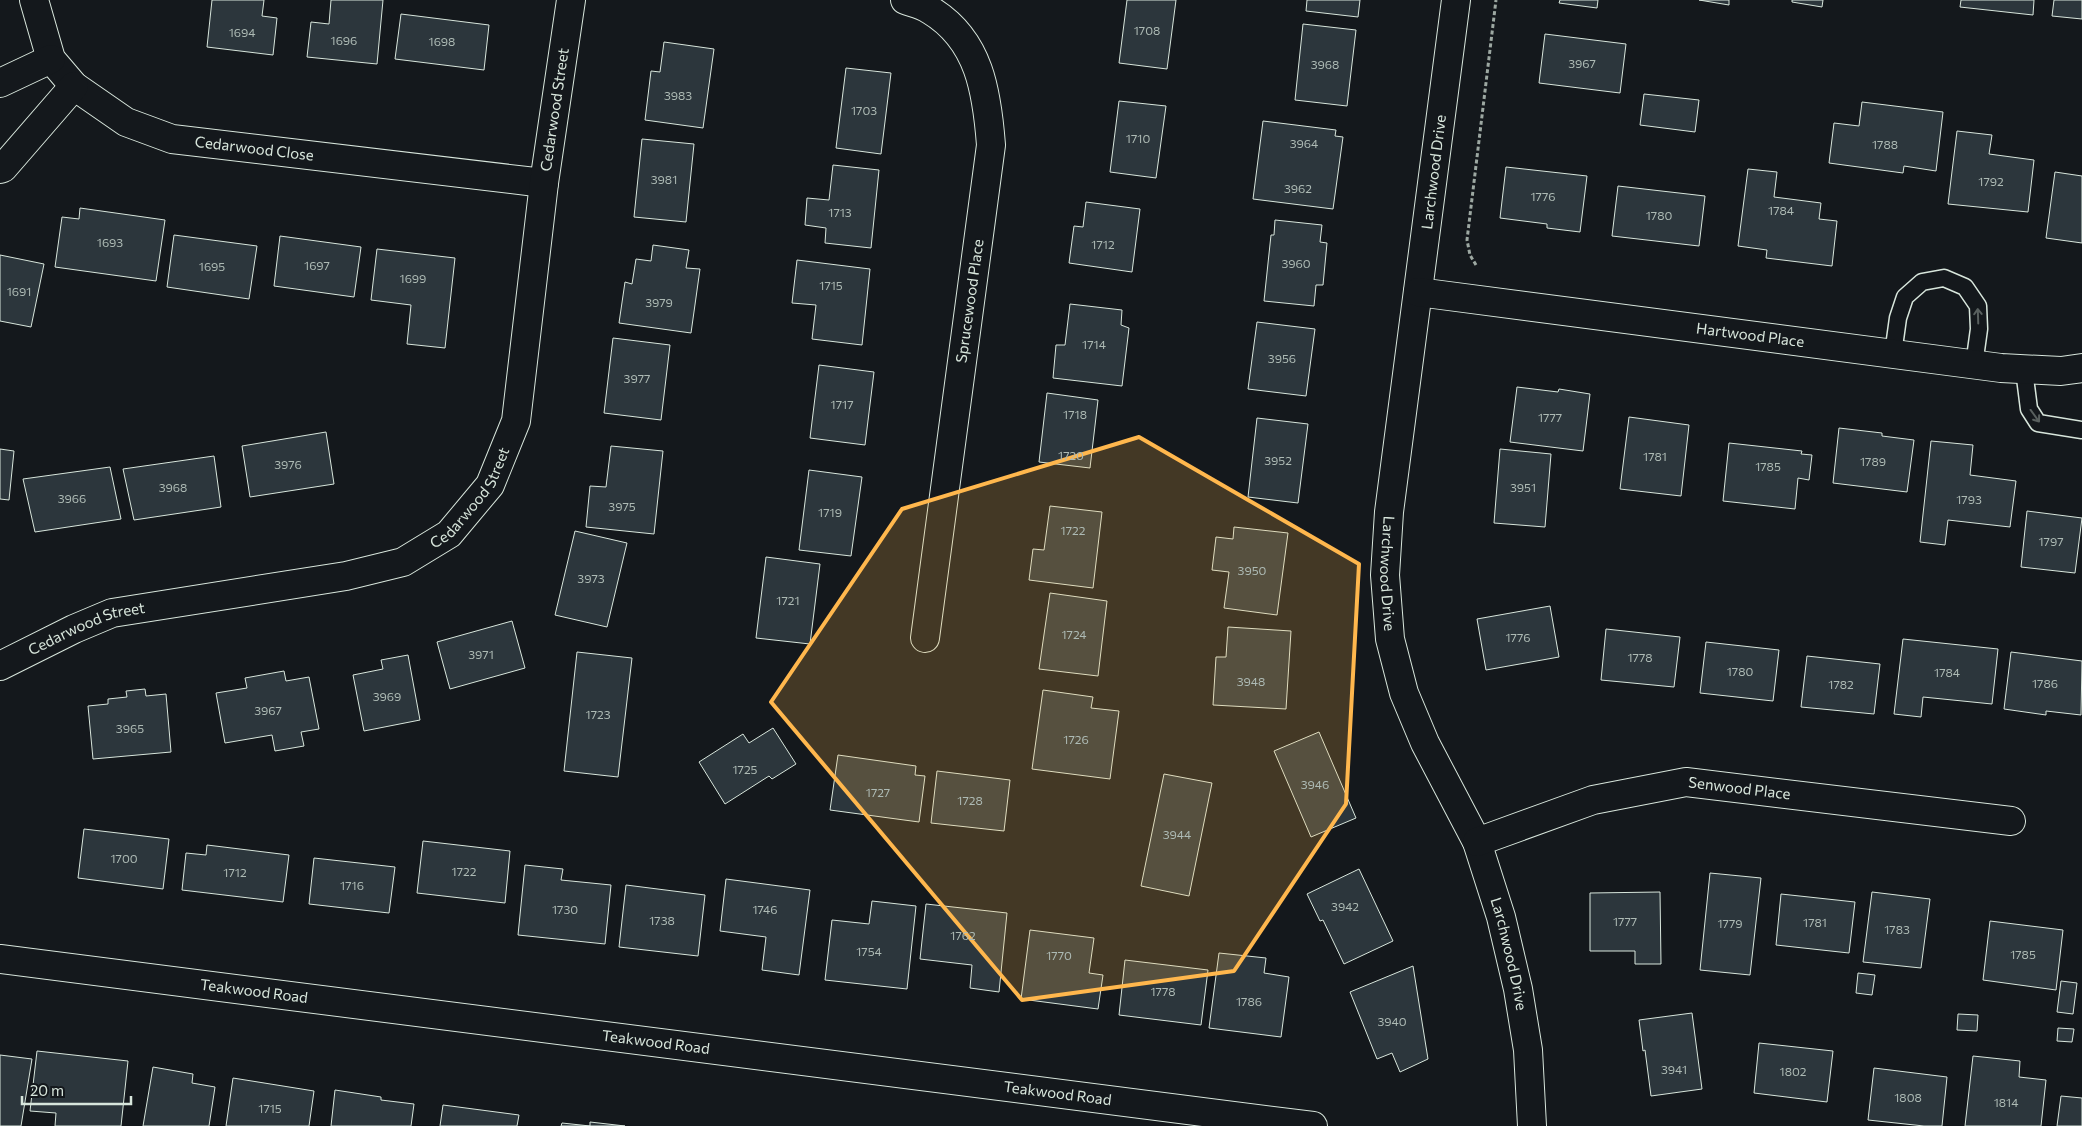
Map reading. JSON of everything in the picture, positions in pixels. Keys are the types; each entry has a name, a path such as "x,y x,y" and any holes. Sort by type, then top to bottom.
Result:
{"street":[{"name":"Cedarwood Close","path":"34,0 50,59 74,86 126,122 172,139 544,182"},
{"name":"Cedarwood Street","path":"0,666 74,629 112,613 346,576 403,562 449,534 490,485 516,421 544,182 571,0"},
{"name":"Sprucewood Place","path":"905,0 930,9 961,35 978,67 988,105 991,145 925,638"},
{"name":"Larchwood Drive","path":"1456,0 1389,512 1385,575 1390,639 1404,693 1425,743 1476,842 1501,917 1518,989 1528,1050 1532,1126"},
{"path":"0,83 50,59"},
{"path":"0,169 22,148 74,86"},
{"name":"Hartwood Place","path":"1418,292 1974,365 2024,370 2061,371 2082,368"},
{"name":"Senwood Place","path":"1476,842 1593,800 1686,782 2011,821"},
{"name":"Teakwood Road","path":"0,959 1313,1126"}],"lane":[{"path":"1894,354 1898,318 1905,296 1922,282 1944,278 1965,288 1978,306 1979,329 1974,365"},
{"path":"2024,370 2029,409 2038,422 2082,430"}],"path":[{"path":"1478,268 1470,255 1467,240 1496,0"}],"highlighted area":[{"path":"1139,437 1359,564 1346,804 1234,971 1022,1000 771,702 902,509"}],"building":[{"path":"212,0 264,0 262,16 277,18 273,55 207,47"},
{"path":"331,0 383,0 377,64 307,57 311,22 329,24"},
{"path":"1127,0 1176,0 1167,69 1119,63"},
{"path":"1307,0 1360,0 1358,17 1306,11"},
{"path":"1560,0 1598,0 1597,8 1559,3"},
{"path":"1699,0 1729,0 1729,5"},
{"path":"1792,0 1823,0 1822,7 1792,2"},
{"path":"1961,0 2034,0 2033,15 1960,7"},
{"path":"2054,0 2082,0 2082,19 2052,16"},
{"path":"401,14 489,25 484,70 395,59"},
{"path":"1303,24 1356,30 1347,106 1295,100"},
{"path":"1545,34 1626,44 1620,93 1539,83"},
{"path":"664,42 714,49 703,128 645,120 651,71 660,72"},
{"path":"846,68 891,73 881,154 836,148"},
{"path":"1644,94 1699,100 1695,132 1640,125"},
{"path":"1119,101 1166,106 1156,178 1110,172"},
{"path":"1862,102 1943,112 1936,171 1904,166 1903,173 1829,163 1834,123 1859,126"},
{"path":"1263,121 1336,130 1335,136 1343,137 1333,209 1253,199"},
{"path":"1957,131 1992,135 1989,154 2034,160 2028,212 1948,204"},
{"path":"642,139 694,144 686,222 634,217"},
{"path":"833,165 879,170 871,248 825,243 826,228 805,225 807,198 829,200"},
{"path":"1506,167 1587,176 1580,232 1547,228 1547,224 1500,218"},
{"path":"1748,169 1777,172 1774,197 1821,203 1819,219 1837,221 1832,266 1766,258 1767,250 1738,246"},
{"path":"2055,172 2082,176 2082,243 2046,238"},
{"path":"1618,186 1705,196 1699,246 1612,236"},
{"path":"1086,202 1140,209 1132,272 1069,263 1074,226 1083,227"},
{"path":"80,208 165,220 156,281 55,267 62,217 79,219"},
{"path":"1275,220 1322,225 1320,242 1327,243 1323,285 1316,285 1314,306 1264,301 1271,235 1274,235"},
{"path":"174,235 257,246 249,299 167,287"},
{"path":"280,236 361,247 354,297 274,286"},
{"path":"653,245 689,250 686,268 700,269 691,333 619,323 625,282 632,284 636,259 651,261"},
{"path":"377,249 455,258 445,348 407,344 411,305 371,300"},
{"path":"0,255 44,264 31,327 0,321"},
{"path":"797,260 870,269 862,345 812,339 816,305 792,303"},
{"path":"1070,304 1122,310 1121,325 1129,328 1122,386 1053,378 1056,345 1065,345"},
{"path":"1257,322 1315,329 1306,396 1248,389"},
{"path":"613,338 670,345 661,420 604,413"},
{"path":"819,365 874,372 865,445 810,438"},
{"path":"1517,387 1558,392 1559,389 1590,394 1583,451 1510,442"},
{"path":"1047,393 1098,400 1090,468 1039,462"},
{"path":"1629,417 1689,425 1681,496 1620,489"},
{"path":"1257,418 1308,424 1298,503 1248,497"},
{"path":"1839,428 1882,433 1882,436 1914,440 1907,492 1833,483"},
{"path":"326,432 334,484 250,497 242,446"},
{"path":"1931,441 1973,445 1970,475 2016,481 2010,527 1948,520 1945,545 1920,542"},
{"path":"1729,443 1802,451 1801,454 1812,455 1809,480 1798,478 1795,509 1723,501"},
{"path":"611,446 663,451 654,534 586,527 590,486 606,487"},
{"path":"0,449 14,451 9,500 0,499"},
{"path":"1500,449 1551,454 1545,527 1494,523"},
{"path":"214,456 221,507 134,520 123,469"},
{"path":"110,467 121,519 35,532 23,479"},
{"path":"809,470 862,477 851,556 799,550"},
{"path":"1050,506 1102,512 1093,588 1029,580 1033,549 1044,550"},
{"path":"2027,511 2082,518 2075,573 2021,567"},
{"path":"1234,527 1288,533 1277,615 1224,608 1229,572 1212,570 1216,537 1233,539"},
{"path":"575,531 627,543 607,627 555,615"},
{"path":"766,557 820,564 810,644 756,638"},
{"path":"1050,593 1107,601 1098,676 1039,669"},
{"path":"1550,606 1559,657 1486,670 1477,619"},
{"path":"512,621 525,668 450,689 437,642"},
{"path":"1228,627 1291,631 1286,709 1213,705 1216,657 1226,657"},
{"path":"1606,629 1680,637 1674,687 1601,680"},
{"path":"1903,639 1998,649 1992,704 1923,697 1921,717 1894,714"},
{"path":"1706,642 1779,650 1773,701 1700,693"},
{"path":"577,652 632,658 618,777 564,771"},
{"path":"2011,652 2082,661 2081,715 2046,711 2046,715 2004,709"},
{"path":"408,655 420,720 364,731 353,675 383,669 381,660"},
{"path":"1807,656 1880,664 1874,714 1801,707"},
{"path":"284,671 286,681 309,677 319,729 301,732 304,746 275,751 272,735 225,743 216,693 247,688 245,678"},
{"path":"145,689 146,696 166,694 171,752 93,759 88,706 108,704 108,699 127,697 126,691"},
{"path":"1043,690 1093,697 1091,708 1119,711 1110,779 1032,769"},
{"path":"773,728 796,764 772,779 769,776 725,804 699,762 743,734 749,743"},
{"path":"1319,732 1356,818 1311,837 1274,751"},
{"path":"838,755 916,766 915,775 925,776 919,822 830,810"},
{"path":"937,771 1010,780 1004,831 931,823"},
{"path":"1164,774 1212,783 1189,896 1141,886"},
{"path":"84,829 169,839 163,889 78,878"},
{"path":"423,841 510,851 505,903 417,893"},
{"path":"207,845 289,855 283,902 182,890 186,853 206,855"},
{"path":"314,858 395,867 389,913 309,904"},
{"path":"525,865 563,869 561,880 611,885 605,944 518,935"},
{"path":"1359,869 1393,941 1344,964 1323,920 1320,921 1307,894"},
{"path":"1710,873 1761,878 1750,975 1700,970"},
{"path":"726,879 810,890 799,975 762,970 766,937 720,931"},
{"path":"626,885 705,895 698,956 619,947"},
{"path":"1660,892 1661,964 1635,964 1635,951 1590,951 1590,893"},
{"path":"1872,892 1930,899 1921,968 1863,962"},
{"path":"1781,894 1855,902 1849,953 1776,945"},
{"path":"872,901 916,906 907,989 825,980 832,920 869,924"},
{"path":"926,904 1007,913 999,992 970,988 972,965 920,959"},
{"path":"1990,921 2063,930 2056,990 1983,980"},
{"path":"1030,930 1094,938 1089,973 1103,975 1098,1009 1021,999"},
{"path":"1219,953 1266,958 1264,973 1289,977 1281,1037 1209,1028"},
{"path":"1125,960 1208,970 1201,1025 1119,1015"},
{"path":"1413,966 1428,1059 1400,1072 1392,1053 1377,1059 1350,992"},
{"path":"1858,973 1875,975 1872,995 1856,993"},
{"path":"2061,981 2077,983 2073,1014 2057,1012"},
{"path":"1692,1013 1702,1089 1651,1096 1639,1020"},
{"path":"1958,1014 1978,1015 1977,1031 1957,1030"},
{"path":"2058,1028 2074,1029 2072,1042 2057,1041"},
{"path":"1759,1043 1833,1051 1827,1102 1754,1093"},
{"path":"37,1051 128,1061 121,1126 55,1126 56,1113 30,1111"},
{"path":"0,1055 32,1059 21,1126 0,1126"},
{"path":"1973,1056 2020,1061 2019,1077 2046,1080 2041,1126 1965,1126"},
{"path":"153,1067 193,1074 192,1083 215,1087 209,1126 143,1126"},
{"path":"1874,1068 1947,1077 1942,1126 1868,1120"},
{"path":"233,1078 314,1091 309,1126 226,1126"},
{"path":"335,1090 381,1097 381,1100 414,1104 411,1126 331,1126"},
{"path":"2061,1096 2082,1098 2082,1126 2057,1126"},
{"path":"443,1105 519,1115 517,1126 440,1126"},
{"path":"590,1122 625,1126 590,1126"},
{"path":"562,1123 590,1126 561,1126"}]}
